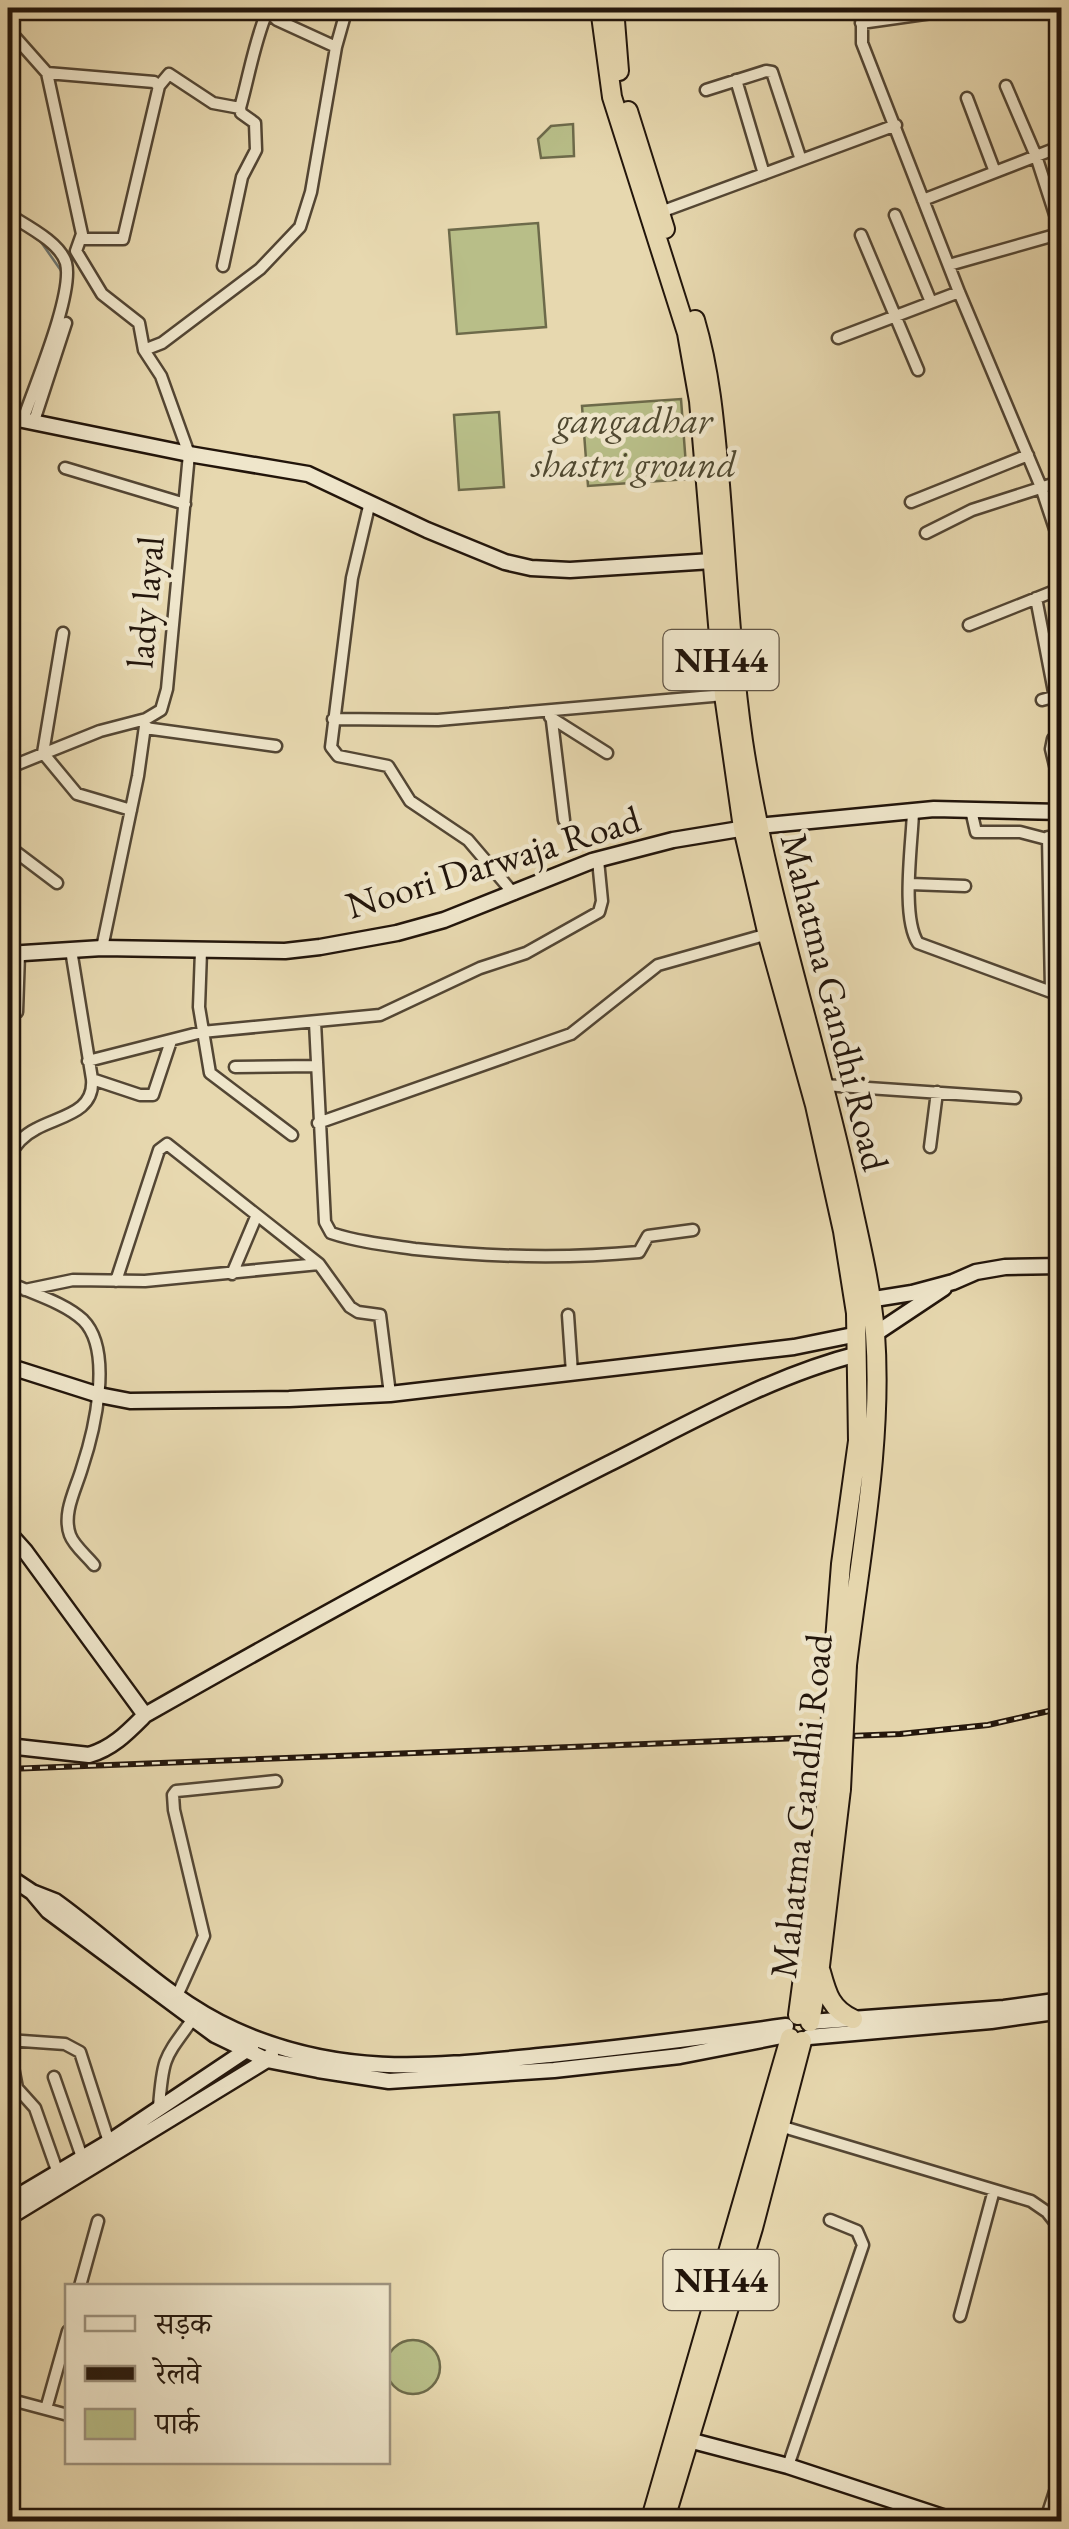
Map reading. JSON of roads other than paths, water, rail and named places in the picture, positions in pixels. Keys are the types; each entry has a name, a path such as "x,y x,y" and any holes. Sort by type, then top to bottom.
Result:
{"highway":[{"name":"Mahatma Gandhi Road","path":"600,8 612,97 705,354 716,434 750,827 824,1085 862,1301 874,1439 840,1665"},
{"name":"Mahatma Gandhi Road","path":"614,8 623,95 690,346 699,401 724,695 768,934 862,1301"},
{"name":"Mahatma Gandhi Road","path":"664,2522 702,2348 820,1966 835,1789 841,1564 858,1440 858,1354 866,1334"},
{"name":"Mahatma Gandhi Road","path":"650,2522 753,2228 780,2126 835,1789"},
{"path":"820,1966 828,1998 853,2020"}],"street":[{"path":"144,350 177,333 260,269 300,226 311,192 336,47 347,8"},
{"path":"862,8 862,43 1061,545"},
{"path":"860,22 967,8"},
{"path":"223,266 242,176 254,157 257,141 254,123 240,108 266,10 336,47"},
{"path":"8,28 47,73 82,239"},
{"path":"706,90 772,72 800,160"},
{"path":"47,73 154,82 159,86"},
{"path":"189,454 162,376 144,350 136,319 102,294 79,258 76,246 82,239 123,239 159,86 169,74 205,100 240,108"},
{"path":"736,80 764,174"},
{"path":"949,264 1061,233 1036,156 1006,86"},
{"path":"967,98 995,172"},
{"path":"654,215 896,125"},
{"path":"923,200 1062,146"},
{"path":"8,214 56,248 66,262 66,294 21,419"},
{"path":"896,215 932,302"},
{"path":"861,234 918,370"},
{"path":"66,262 79,258"},
{"path":"838,338 959,292"},
{"path":"21,419 66,323"},
{"path":"21,419 308,474 489,556 531,568 570,570 712,561"},
{"name":"lady layal","path":"8,768 112,727 146,724 161,710 189,454"},
{"path":"911,502 1028,455"},
{"path":"66,468 185,504"},
{"path":"926,533 972,510 1062,481"},
{"path":"370,502 352,578 333,718 333,752 388,766 410,801 468,840 514,894"},
{"path":"969,625 1062,588"},
{"path":"1036,598 1058,696 1042,700"},
{"path":"63,633 43,752 77,794 131,810"},
{"path":"333,718 549,716 724,695"},
{"path":"549,716 607,753"},
{"path":"549,716 564,820"},
{"path":"102,948 146,724 276,746"},
{"path":"1062,736 1053,739 1051,750 1062,794"},
{"path":"971,810 976,832 1020,832 1062,843"},
{"path":"914,812 910,884 912,932 918,943 1056,993 1048,837"},
{"name":"Noori Darwaja Road","path":"13,954 102,948 285,950 353,941 444,920 598,860 673,840 750,827 914,812 1062,812"},
{"path":"8,846 56,883"},
{"path":"88,1061 202,1032 362,1018 394,1010 480,968 526,952 591,917 602,906 598,860"},
{"path":"910,884 965,886"},
{"path":"318,1123 571,1034 658,965 768,934"},
{"path":"8,1158 25,1136 85,1105 90,1095 92,1079 71,950"},
{"path":"201,951 199,1007 210,1073 292,1135"},
{"path":"13,954 17,1012"},
{"path":"315,1022 324,1222 332,1233 473,1256 540,1258 639,1252 651,1234 693,1230"},
{"path":"92,1079 140,1095 153,1095 171,1041"},
{"path":"235,1068 315,1066"},
{"path":"824,1085 1015,1098"},
{"path":"930,1147 936,1092"},
{"path":"116,1280 163,1144 176,1149 256,1217 320,1264 350,1308 382,1317 390,1394"},
{"path":"232,1274 256,1217"},
{"path":"24,1290 73,1280 232,1274 320,1264"},
{"path":"8,1366 99,1396 146,1402 390,1394 866,1334 952,1282 976,1272 1062,1266"},
{"path":"8,1282 84,1320 96,1349 99,1396 88,1448 70,1502 68,1524 74,1542 94,1565"},
{"path":"862,1301 952,1282"},
{"path":"568,1315 572,1373"},
{"path":"813,1343 821,1365"},
{"path":"8,1746 90,1755 116,1744 146,1715 461,1538 795,1374 858,1354"},
{"path":"8,1532 146,1715"},
{"path":"177,1996 204,1936 173,1795 187,1790 276,1781"},
{"path":"10,1879 56,1901 177,1996 195,2016"},
{"path":"32,1892 48,1911 195,2016 252,2044 268,2060 390,2081 554,2070 680,2056 853,2020 1062,2011"},
{"path":"85,2164 110,2142 252,2044 393,2068 990,2015 1062,2000"},
{"path":"160,2107 164,2060 170,2046 195,2016"},
{"path":"61,2179 35,2108 17,2088 8,2041 66,2044 80,2052 110,2142"},
{"path":"8,2218 85,2164 268,2060 277,2046"},
{"path":"54,2078 85,2164"},
{"path":"780,2126 1038,2204 1061,2230"},
{"path":"8,2202 61,2179"},
{"path":"960,2316 994,2190"},
{"path":"788,2466 863,2245 856,2231 830,2220"},
{"path":"81,2284 98,2221"},
{"path":"46,2409 65,2342"},
{"path":"8,2399 65,2414"},
{"path":"681,2438 788,2466 958,2522"},
{"path":"1045,2522 1062,2470"}],"waterway":[{"path":"16,224 41,242 62,272"}],"railway":[{"path":"8,1769 900,1734 988,1725 1062,1708"}],"park label":[{"name":"gangadhar shastri ground","path":"634,442"}]}
